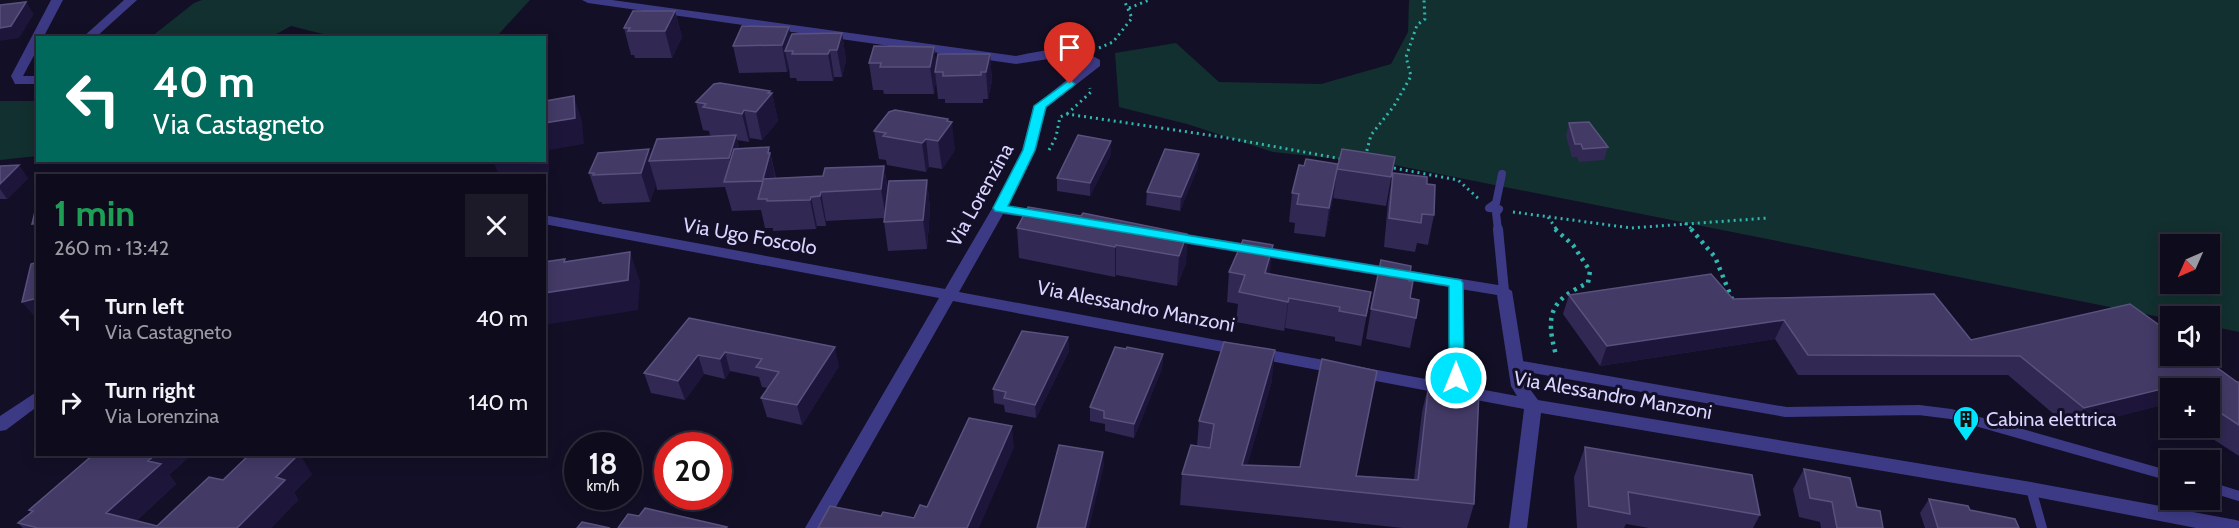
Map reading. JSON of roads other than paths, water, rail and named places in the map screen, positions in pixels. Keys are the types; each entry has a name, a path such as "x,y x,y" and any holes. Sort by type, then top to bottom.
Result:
{"street":[{"path":"38,36 57,0"},
{"path":"90,36 131,0"},
{"name":"Via Lorenzina","path":"588,0 1016,60 1071,52 1086,55 1096,63 1040,106 1029,150 1000,208 814,528"},
{"path":"36,40 17,76 19,81 36,80"},
{"path":"1000,208 1055,218"},
{"name":"Via Ugo Foscolo","path":"546,219 948,294"},
{"path":"1149,233 1504,291 1519,386 1533,405 1518,528"},
{"name":"Via Alessandro Manzoni","path":"948,294 1533,405 2031,489 2236,528"},
{"path":"0,425 36,398"}],"lane":[{"path":"1502,174 1494,209 1504,291"},
{"path":"1456,283 1456,378"},
{"path":"1516,364 1786,412 1919,410 1951,414 2160,473"},
{"path":"2031,489 2042,528"},
{"path":"2220,490 2239,496"}],"place":[{"name":"Cabina elettrica","path":"1966,442"}]}
